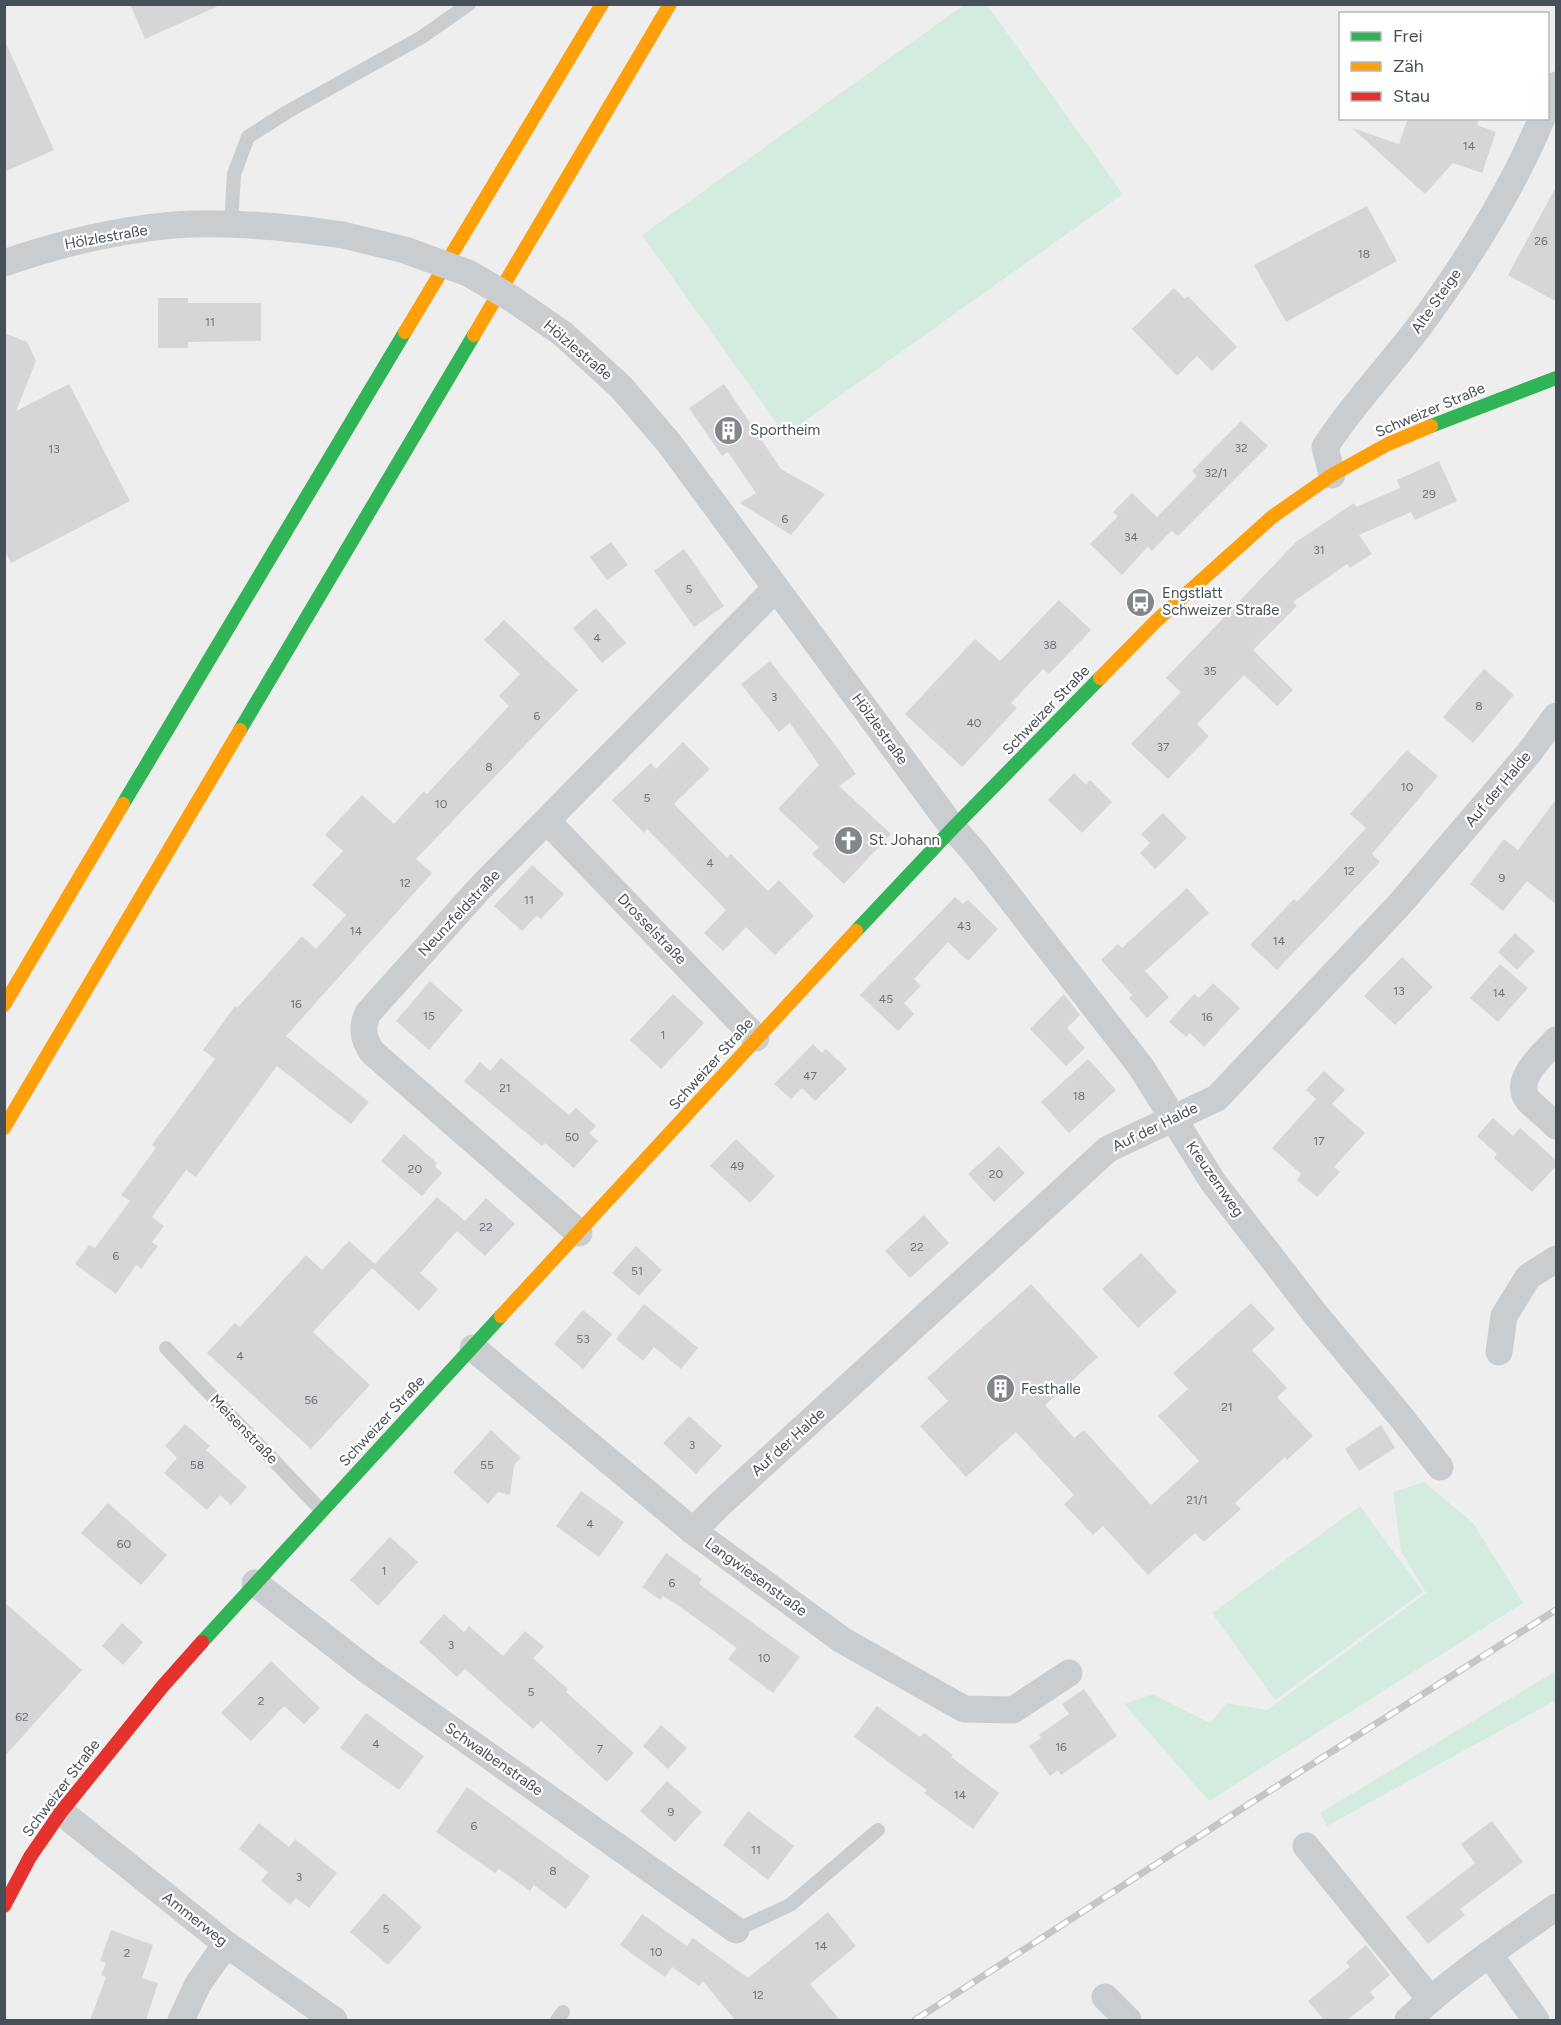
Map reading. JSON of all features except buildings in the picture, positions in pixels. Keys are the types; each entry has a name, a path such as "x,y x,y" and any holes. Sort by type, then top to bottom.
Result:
{"main road":[{"path":"4,1005 303,500 602,4"},
{"path":"4,1128 670,4"},
{"name":"Schweizer Straße","path":"4,1906 30,1857 61,1812 162,1687 255,1583 756,1038 953,828 1156,621 1272,517 1332,475 1388,444 1418,431 1557,378"}],"street":[{"path":"1549,104 1557,85"},
{"name":"Alte Steige","path":"1332,475 1325,447 1341,421 1421,325 1497,211 1528,152 1541,120"},
{"name":"Hölzlestraße","path":"4,263 55,246 174,225 289,227 344,235 405,250 468,273 510,298 563,334 621,387 669,442 953,828"},
{"name":"Neunzfeldstraße","path":"579,1233 372,1052 365,1040 362,1025 368,1013 456,915 776,588"},
{"name":"Auf der Halde","path":"693,1531 1108,1149 1216,1098 1399,905 1529,753 1557,716"},
{"name":"Drosselstraße","path":"548,820 756,1038"},
{"name":"Kreuzernweg","path":"953,828 976,854 1141,1067 1213,1182 1316,1315 1440,1467"},
{"path":"1557,1040 1527,1074 1523,1087 1527,1098 1557,1126"},
{"path":"1499,1352 1504,1316 1528,1276 1557,1259"},
{"name":"Langwiesenstraße","path":"473,1348 693,1531 842,1640 964,1709 1013,1710 1069,1673"},
{"name":"Schwalbenstraße","path":"255,1583 368,1670 736,1930"},
{"name":"Ammerweg","path":"61,1812 226,1944 334,2020"},
{"path":"1306,1846 1430,2000"},
{"path":"1408,2020 1489,1954 1557,1907"},
{"path":"181,2020 198,1984 226,1944"},
{"path":"1489,1954 1536,2020"},
{"path":"1105,1997 1128,2020"}],"lane":[{"path":"231,225 234,174 248,137 286,112 422,37 469,4"},
{"name":"Meisenstraße","path":"166,1348 321,1510"},
{"path":"736,1930 790,1905 878,1830"}],"green space":[{"path":"964,5 987,5 1123,194 785,435 642,235"},
{"path":"1424,1482 1473,1523 1523,1603 1209,1801 1124,1704 1153,1694 1210,1723 1227,1703 1267,1710 1426,1593 1401,1551 1393,1492"},
{"path":"1360,1506 1423,1592 1275,1700 1212,1613"},
{"path":"1556,1671 1556,1700 1327,1826 1320,1813"}],"railway":[{"path":"915,2020 1249,1804 1556,1610"}],"traffic: fast":[{"path":"123,804 405,332"},
{"path":"240,730 474,335"},
{"path":"1431,426 1556,378"},
{"path":"856,931 1100,678"},
{"path":"202,1642 501,1316"}],"traffic: slow":[{"path":"405,332 602,4"},
{"path":"474,335 670,4"},
{"path":"1100,678 1156,621 1272,517 1332,475 1388,444 1431,426"},
{"path":"4,1128 240,730"},
{"path":"4,1005 123,804"},
{"path":"501,1316 856,931"}],"traffic: jam":[{"path":"4,1906 30,1857 61,1812 162,1687 202,1642"}],"place":[{"name":"Sportheim","path":"729,430"},
{"name":"Engstlatt Schweizer Straße","path":"1141,602"},
{"name":"St. Johann","path":"848,840"},
{"name":"Festhalle","path":"1000,1389"}]}
